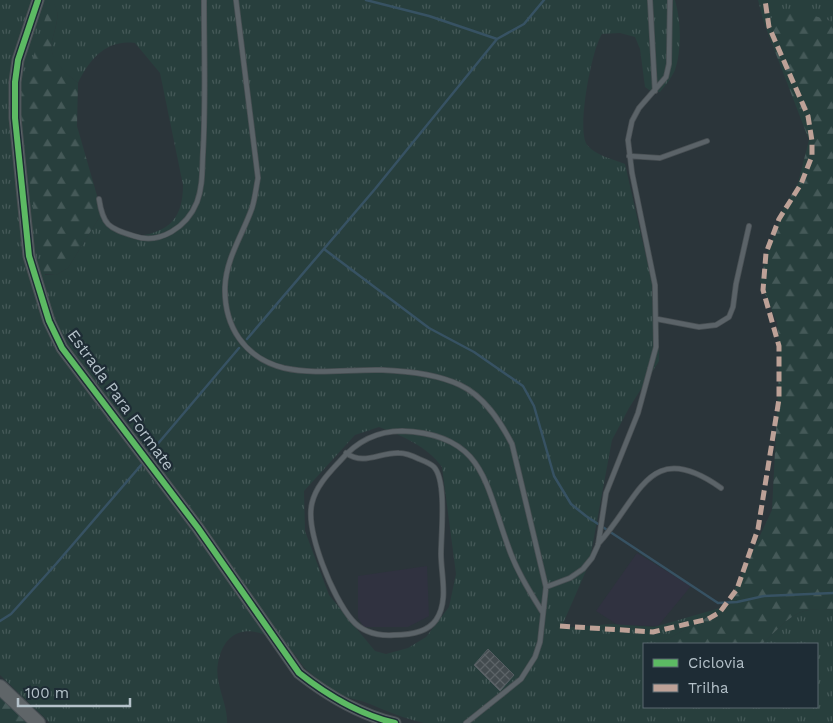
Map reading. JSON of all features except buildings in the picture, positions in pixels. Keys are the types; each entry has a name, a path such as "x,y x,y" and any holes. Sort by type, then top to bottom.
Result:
{"highway":[{"path":"0,686 38,723"}],"street":[{"name":"Estrada Para Formate","path":"38,0 18,60 15,118 29,256 40,298 58,339 198,528 299,673 320,690 372,715 396,723"}],"lane":[{"path":"98,199 102,219 112,228 142,239 158,238 171,232 183,223 197,202 201,183 204,134 204,0"},
{"path":"236,0 258,178 252,207 239,236 225,285 231,328 238,339 249,349 283,368 384,370 436,376 461,385 481,400 502,424 512,444 546,588 544,614 535,657 528,670 512,687 466,723"},
{"path":"650,0 655,91"},
{"path":"546,588 570,578 583,570 592,558 598,545 606,494 638,413 656,347 655,285 629,156 628,140 632,121 639,108 666,77 669,64 670,0"},
{"path":"629,156 660,158 707,141"},
{"path":"657,318 699,327 716,326 729,316 733,307 736,284 750,226"},
{"path":"346,453 360,460 386,454 406,454 432,465 438,474 443,512 441,553 443,596 439,614 432,626 425,630 389,635 366,632 356,625 348,615 317,551 312,524 312,504 317,490 346,453 362,441 387,431 414,432 442,438 458,445 480,468 490,488 508,548 521,576 544,614"},
{"path":"598,545 609,533 638,490 655,473 670,468 684,468 697,472 721,488"}],"shaded area":[{"path":"637,553 691,586 658,626 618,625 596,611"},
{"path":"427,566 429,616 408,627 364,627 358,618 358,576"}],"green space":[{"path":"0,0 675,0 679,17 679,53 674,73 660,92 652,92 645,87 640,49 635,37 620,33 602,34 594,56 586,91 583,125 584,138 588,146 600,155 625,164 658,309 659,361 629,408 612,440 589,564 561,628 611,624 654,627 727,606 661,643 643,643 643,708 818,708 818,643 763,643 800,612 820,609 833,610 833,723 424,723 341,695 305,668 294,654 282,644 271,637 249,631 239,633 230,638 223,648 218,663 219,686 227,723 50,723 0,675","holes":["50,3 54,4 57,10 52,45 54,58 65,72 78,83 93,59 115,44 135,43 160,73 183,185 177,214 166,227 149,234 127,236 116,231 102,213 68,268 56,275 45,275 47,16","379,427 422,447 442,467 456,574 449,607 426,637 408,648 386,654 375,651 329,595 305,531 304,491 355,435"]},
{"path":"758,0 833,0 833,26 828,20 773,17 764,23"},
{"path":"50,3 54,3 57,10 52,51 59,65 78,83 77,126 102,213 68,268 56,275 44,274 18,106"},
{"path":"798,11 828,20 833,26 833,610 820,609 800,612 763,643 661,643 727,606 772,510 780,352 777,323 760,281 767,254 783,210 798,183 809,140 764,23 773,17"},
{"path":"0,696 27,723 0,723"}],"waterway":[{"path":"366,0 429,16 497,39"},
{"path":"247,339 375,189 497,39 524,24 544,0"},
{"path":"324,249 429,328 474,352 523,386 534,406 554,476 571,504 586,516 718,603 737,602 764,596 833,593"},
{"path":"150,453 239,348"},
{"path":"0,621 11,614 142,464"}],"marked path":[{"path":"560,626 653,632 708,619 720,612 737,589 758,529 779,399 779,346 763,290 766,253 779,219 801,184 812,156 808,116 769,27 765,0"}],"cycle path":[{"path":"38,0 18,60 15,82 15,118 29,256 49,321 62,348 198,528 299,673 345,703 370,715 395,723"}]}
